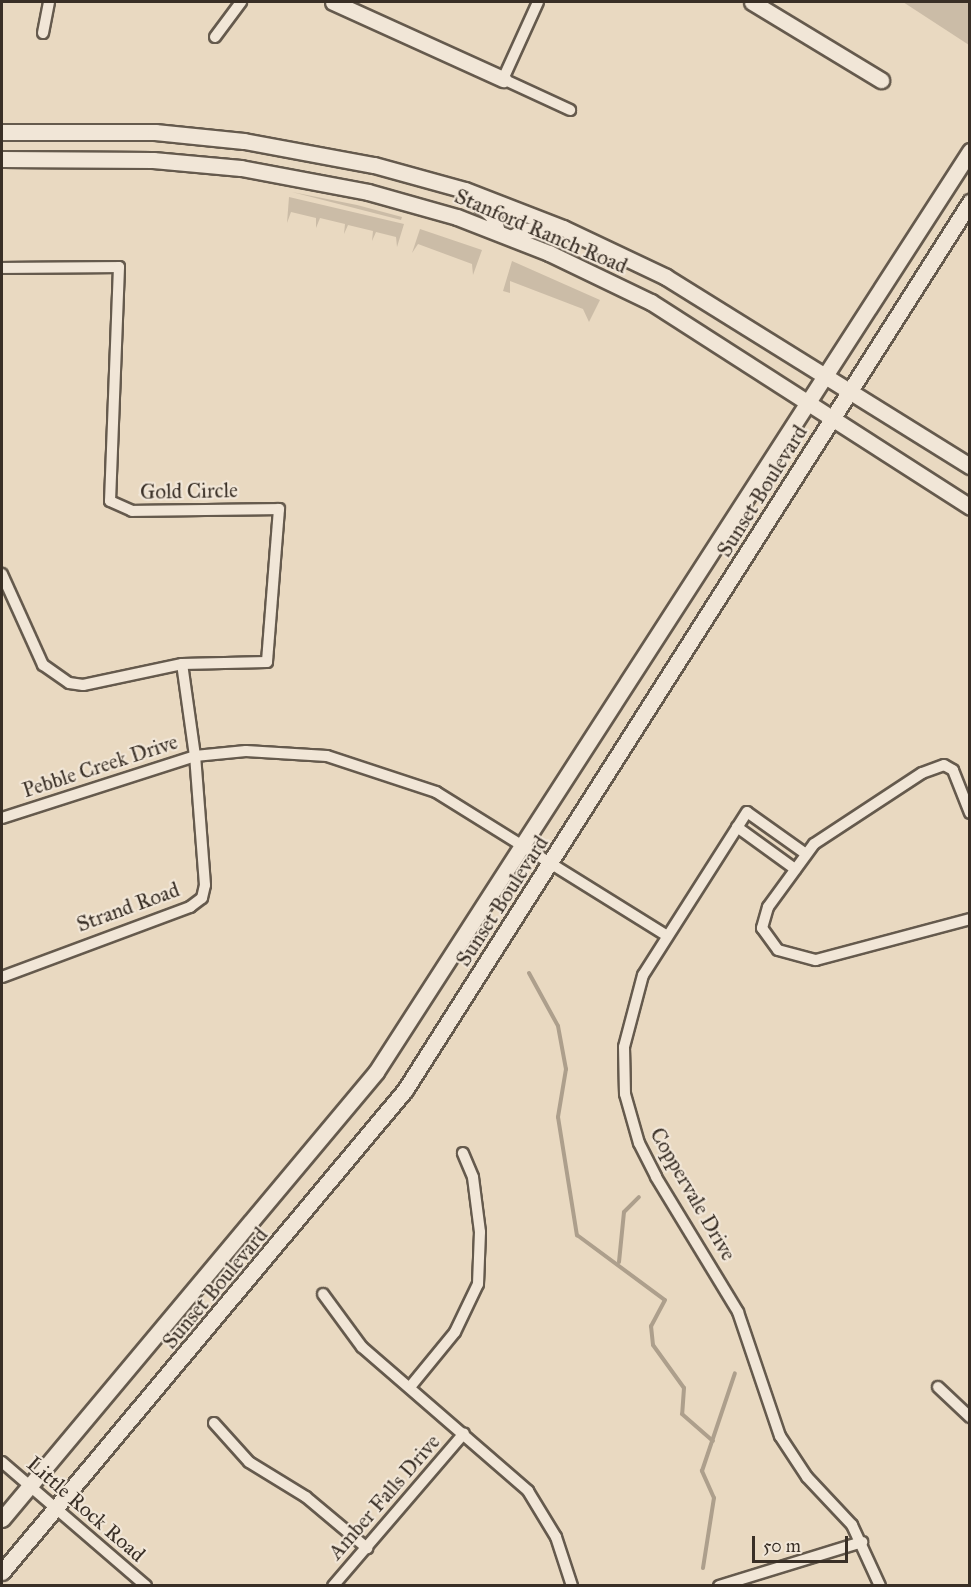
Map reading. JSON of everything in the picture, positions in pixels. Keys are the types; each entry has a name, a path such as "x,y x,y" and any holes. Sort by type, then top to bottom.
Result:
{"main road":[{"path":"333,2 503,79"},
{"path":"752,2 881,80"},
{"name":"Stanford Ranch Road","path":"2,132 155,132 233,139 326,154 465,190 563,228 676,283 848,394 969,465"},
{"name":"Sunset Boulevard","path":"2,1519 340,1121 412,1019 522,844 969,151"},
{"name":"Stanford Ranch Road","path":"2,159 153,160 242,168 368,192 513,237 651,302 832,421 969,507"},
{"path":"465,190 493,216 497,232"},
{"name":"Sunset Boulevard","path":"2,1572 366,1143 551,862 969,202"},
{"path":"513,237 524,231 563,228"}],"street":[{"path":"43,33 49,2"},
{"path":"215,37 241,2"},
{"path":"538,2 503,79 570,110"},
{"name":"Gold Circle","path":"2,268 120,267 109,496 114,507 279,510 267,662 182,664 83,685 69,683 43,665 2,574"},
{"path":"182,664 195,756"},
{"name":"Pebble Creek Drive","path":"2,818 195,756 299,752 362,764 436,792 667,936"},
{"name":"Strand Road","path":"2,977 190,907 202,898 205,885 195,756"},
{"path":"969,813 959,776 944,765 934,766 806,854 765,912 762,928 772,945 796,957 829,958 969,919"},
{"name":"Coppervale Drive","path":"773,831 747,812 667,936 643,975 629,1017 623,1071 630,1118 656,1176 735,1305 780,1436 862,1542 880,1586"},
{"path":"737,827 795,869"},
{"path":"763,845 773,831 806,854"},
{"path":"410,1387 464,1318 478,1284 480,1232 473,1177 463,1153"},
{"path":"323,1294 362,1347 514,1476 540,1507 572,1586"},
{"path":"938,1387 969,1417"},
{"path":"214,1423 249,1462 306,1497 367,1548"},
{"name":"Amber Falls Drive","path":"333,1586 464,1433"},
{"name":"Little Rock Road","path":"2,1462 146,1586"},
{"path":"720,1586 862,1542"}],"shaded area":[{"path":"903,2 969,2 969,45"},
{"path":"292,192 357,205 402,217 401,220"},
{"path":"289,197 404,224 397,247 396,237 376,232 372,241 373,231 348,225 344,234 345,224 320,218 316,228 316,218 291,212 287,223"},
{"path":"420,229 482,250 473,275 472,264 418,244 412,253"},
{"path":"512,261 600,300 589,322 583,309 510,281 510,293 503,291"}],"waterway":[{"path":"529,973 558,1026 566,1069 558,1117 577,1235 665,1300 651,1326 653,1345 684,1388 682,1414 713,1441"},
{"path":"619,1262 624,1212 639,1197"},
{"path":"703,1568 714,1498 702,1471 735,1373"}]}
